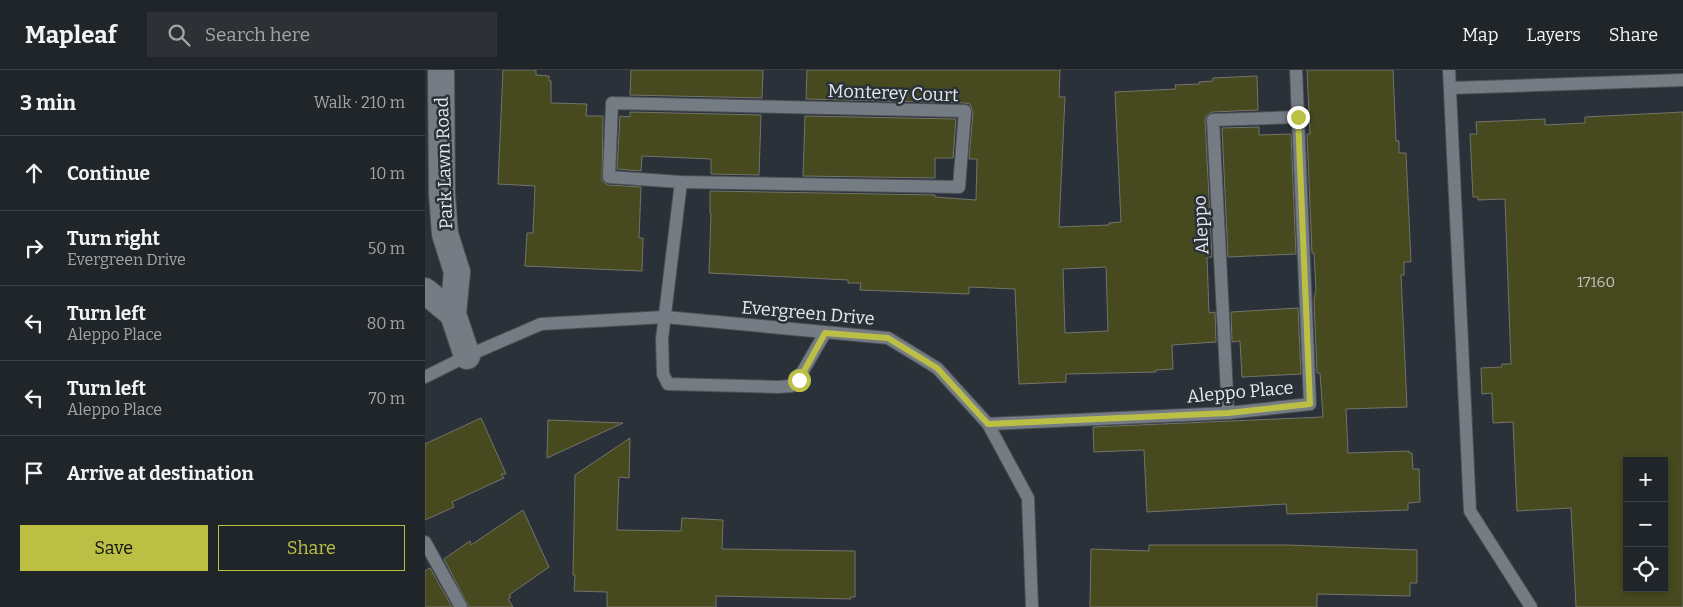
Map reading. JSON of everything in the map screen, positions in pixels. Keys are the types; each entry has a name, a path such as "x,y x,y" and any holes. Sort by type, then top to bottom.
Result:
{"street":[{"name":"Park Lawn Road","path":"441,70 445,234 457,272 453,314 467,356"},
{"path":"425,291 453,314"}],"lane":[{"name":"Aleppo Place","path":"988,424 1228,413 1310,404 1296,70"},
{"path":"1449,70 1470,511 1531,607"},
{"path":"1450,88 1683,80"},
{"name":"Monterey Court","path":"612,103 965,111 959,187 681,182 609,177 612,103"},
{"name":"Aleppo","path":"1228,413 1213,120 1298,117"},
{"path":"681,182 662,345 663,374 668,384 678,386 791,386 799,380 825,333"},
{"name":"Evergreen Drive","path":"425,377 467,356 541,324 665,317 888,338 937,368 988,424 1027,498 1032,607"},
{"path":"425,542 461,607"}],"building":[{"path":"503,70 536,70 536,75 549,76 549,81 551,81 551,103 587,104 586,116 603,116 602,181 608,185 641,187 639,238 643,238 642,271 525,266 527,233 533,233 535,186 498,184"},
{"path":"631,70 763,70 762,98 630,95"},
{"path":"807,70 1060,70 1059,97 1065,97 1059,227 1109,225 1109,223 1121,222 1115,92 1176,89 1175,85 1199,84 1199,82 1213,81 1213,78 1257,76 1258,110 1212,112 1206,116 1205,120 1212,257 1207,257 1209,313 1215,312 1216,342 1172,345 1173,369 1156,370 1156,372 1066,374 1066,382 1019,384 1015,289 969,287 969,294 860,290 861,283 848,283 848,280 709,273 710,191 935,195 935,197 976,200 977,159 969,159 973,112 970,104 806,99","holes":["1106,267 1108,331 1065,333 1063,269"]},
{"path":"1307,70 1393,70 1396,141 1399,141 1399,153 1406,153 1411,262 1404,262 1404,275 1401,275 1407,407 1346,409 1348,453 1409,451 1409,453 1412,453 1413,469 1419,469 1420,502 1408,503 1408,510 1287,514 1286,504 1147,512 1144,450 1094,452 1093,427 1323,417 1320,373 1317,373 1314,299 1316,290 1314,253 1312,253 1307,134 1310,134"},
{"path":"630,112 761,115 759,175 711,174 711,159 642,156 641,171 617,169 620,116 630,117"},
{"path":"1683,112 1683,607 1576,607 1571,508 1517,511 1513,422 1493,423 1492,393 1482,394 1481,368 1502,367 1502,364 1511,364 1505,199 1478,200 1478,197 1473,197 1470,134 1477,134 1476,122 1545,119 1545,125 1585,123 1585,117"},
{"path":"805,116 956,119 953,158 935,158 935,178 803,176"},
{"path":"1259,127 1259,135 1291,134 1296,254 1228,257 1222,128"},
{"path":"1298,308 1301,374 1242,377 1240,341 1232,342 1231,312"},
{"path":"481,418 506,474 501,474 504,478 452,502 454,507 425,520 425,444"},
{"path":"548,420 623,423 547,458"},
{"path":"630,438 629,478 619,477 617,530 681,531 682,518 723,520 722,549 855,551 855,597 850,597 851,599 716,596 716,607 607,607 607,592 574,591 575,475"},
{"path":"523,510 549,567 509,595 511,597 508,599 513,607 469,607 444,559 470,541 471,545"},
{"path":"1149,545 1288,545 1417,550 1417,583 1410,583 1410,596 1317,594 1317,607 1090,607 1091,549 1149,551"},
{"path":"430,568 452,607 425,607 425,571"}],"route":[{"path":"799,380 825,333 888,338 937,368 988,424 1228,413 1310,404 1298,117"}]}
